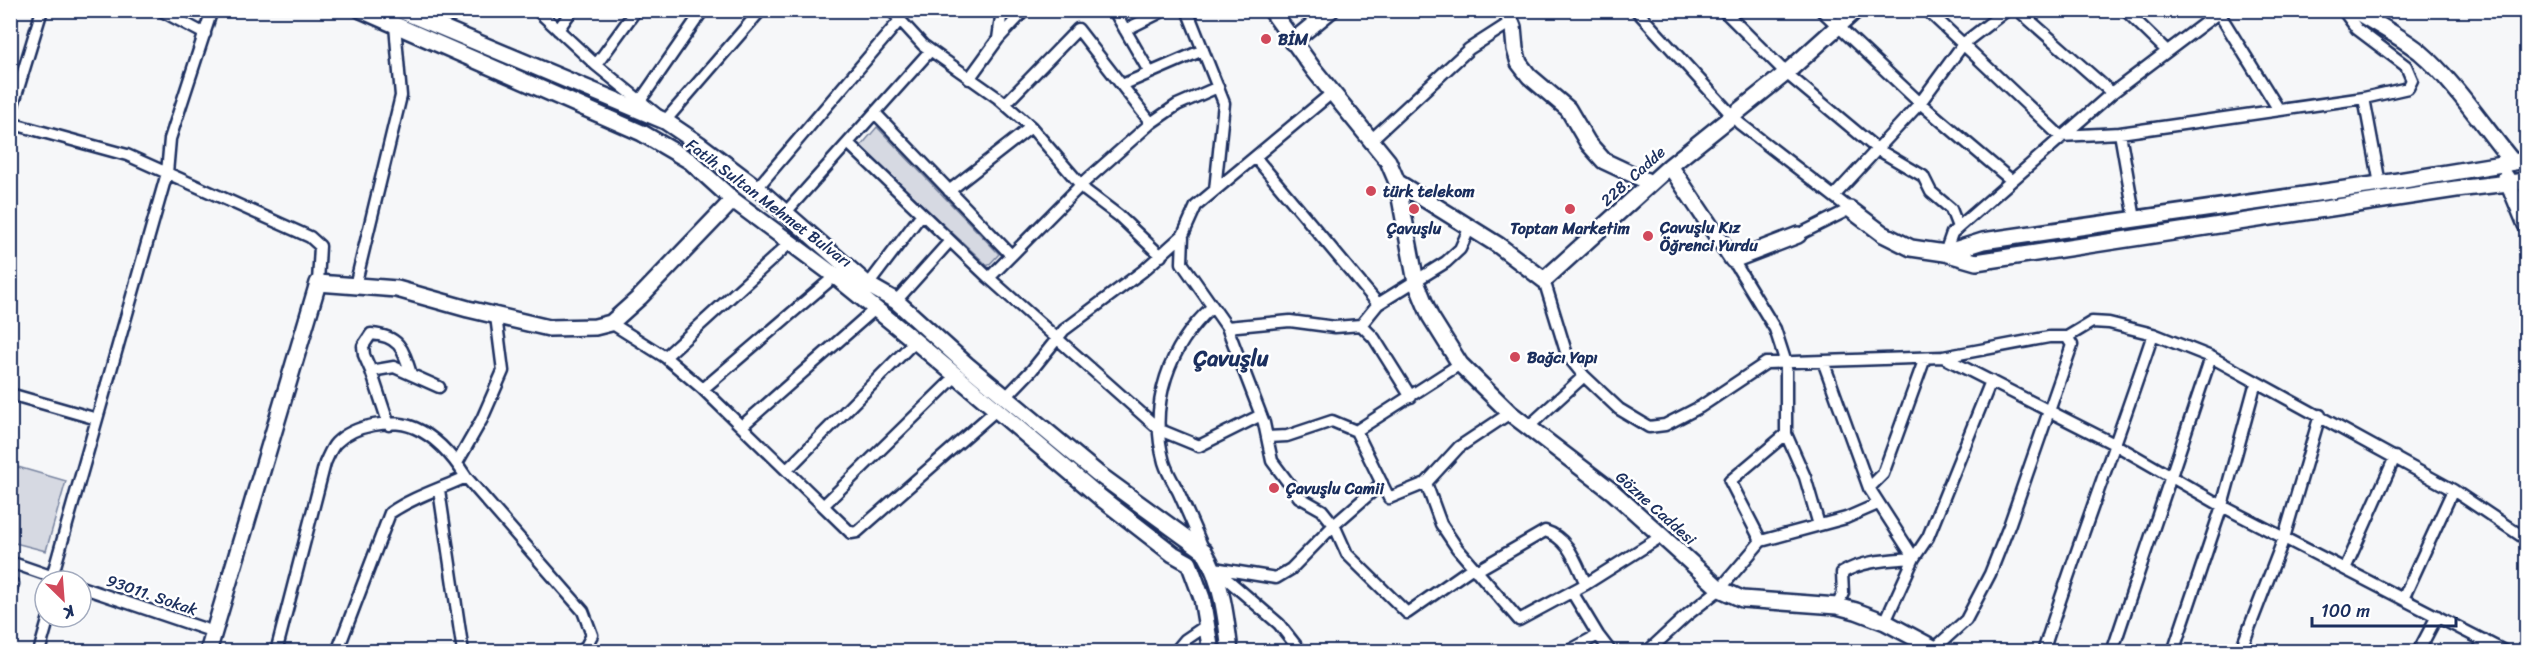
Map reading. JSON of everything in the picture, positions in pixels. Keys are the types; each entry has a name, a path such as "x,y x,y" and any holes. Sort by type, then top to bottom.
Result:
{"street":[{"path":"10,116 42,10"},
{"path":"160,10 205,34"},
{"path":"63,569 97,419 167,173 170,139 212,10"},
{"name":"Fatih Sultan Mehmet Bulvarı","path":"361,10 397,18 665,121 757,188 868,285 896,302 967,365 1097,473 1204,551"},
{"path":"537,10 596,65 665,121 761,10"},
{"path":"558,30 572,10"},
{"path":"596,65 636,10"},
{"path":"640,101 703,10"},
{"path":"891,10 930,51 1005,104 1031,127 1081,184 1161,256"},
{"path":"998,39 1002,10"},
{"path":"969,79 998,39 1025,10"},
{"path":"1125,30 1165,10"},
{"path":"1187,10 1224,103 1215,190"},
{"name":"Gözne Caddesi","path":"1271,10 1292,42 1388,161 1397,182 1416,282 1430,316 1460,364 1510,413 1613,492 1719,589 1742,599 1837,606 1885,622 1938,650"},
{"path":"1292,42 1331,10"},
{"path":"1636,10 1739,123 1883,234 1911,248 1946,253 1976,262 2456,189 2526,181"},
{"path":"1723,10 1786,73 1877,149 1923,176 1931,192 1951,209 1958,227"},
{"path":"1821,10 1920,103 2011,180"},
{"name":"228. Cadde","path":"1544,280 1670,166 1786,73 1840,27 1856,10"},
{"path":"1927,10 2060,136 2120,133 2364,98 2408,88 2412,80 2406,66 2357,29 2343,10"},
{"path":"1834,196 1920,103 1964,43 2007,10"},
{"path":"2018,10 2112,93"},
{"path":"2125,10 2167,51"},
{"path":"2354,10 2421,53 2518,164"},
{"path":"1946,253 1952,233 2060,136 2219,11 2279,110"},
{"path":"1116,14 1150,73"},
{"path":"1372,140 1469,49 1508,16 1519,63 1568,110 1588,143 1604,161 1651,183"},
{"path":"355,286 401,96 397,18"},
{"name":"Fatih Sultan Mehmet Bulvarı","path":"397,18 642,133 690,161 733,200 835,276 957,375 995,411 1101,498 1173,554 1189,563 1202,598 1211,651"},
{"path":"757,188 900,20"},
{"path":"1005,104 1078,29 1150,123"},
{"path":"1122,85 1203,50"},
{"path":"786,212 930,51"},
{"path":"989,278 1081,184 1150,123 1177,105 1218,87"},
{"path":"1333,92 1196,206 1184,235 1182,263 1227,327 1261,414 1272,461 1299,497 1322,510 1334,525 1347,554 1407,613 1475,569 1545,531 1558,535 1569,549 1586,584"},
{"path":"2364,98 2380,184"},
{"path":"874,113 1011,255"},
{"path":"10,123 127,155 310,237 320,246 318,283 208,651"},
{"path":"949,191 1031,127"},
{"path":"2120,133 2135,219"},
{"path":"848,143 921,215 1056,340 1160,430 1199,446 1261,414"},
{"path":"1255,157 1378,304"},
{"path":"2508,184 2518,164"},
{"path":"1946,253 1983,241 2518,164"},
{"path":"1670,166 1733,260 1775,330 1786,363 1786,434 1805,477 1819,525"},
{"path":"1397,182 1470,227 1522,262 1544,280 1568,354 1584,376 1619,409 1649,427 1665,425 1700,407 1766,363 1943,357 2049,338 2067,337 2092,322 2109,323 2153,334 2211,357 2453,490 2526,539"},
{"path":"2508,184 2526,225"},
{"path":"318,283 397,289 549,328 595,327 611,323 640,297 733,200"},
{"path":"1733,260 1798,235 1850,209"},
{"path":"868,285 921,215"},
{"path":"1227,327 1290,321 1335,327 1361,325 1378,304 1446,262 1460,249 1470,227"},
{"path":"1007,396 1032,370 1064,330 1161,256 1184,235"},
{"path":"665,357 791,242"},
{"path":"896,302 950,242"},
{"path":"703,389 835,276"},
{"path":"1212,307 1194,323 1164,378 1158,418 1164,462 1214,568 1225,612 1230,651"},
{"path":"742,426 875,309"},
{"path":"457,463 482,418 503,371 496,316"},
{"path":"611,323 665,357 703,389 851,533 857,532 995,411"},
{"path":"1361,325 1374,338 1411,397"},
{"path":"388,425 364,355 363,345 371,334 394,339 405,355 411,374"},
{"path":"2043,651 2153,334"},
{"path":"1938,650 1966,620 1990,573 2009,526 2072,345 2067,337"},
{"path":"788,470 915,341"},
{"path":"1943,357 2116,445 2222,506 2506,651"},
{"path":"2112,651 2211,357"},
{"path":"1869,488 1883,474 1925,358"},
{"path":"1823,362 1869,488 1914,558"},
{"path":"1356,431 1460,364"},
{"path":"371,371 394,367 439,387"},
{"path":"824,505 957,375"},
{"path":"1528,427 1584,376"},
{"path":"1885,622 1914,558 1928,537 1991,381"},
{"path":"2173,651 2222,506 2254,389 2258,383"},
{"path":"10,394 97,419"},
{"path":"1267,437 1287,436 1332,421 1356,431 1389,498 1426,483 1459,447 1510,413"},
{"path":"2240,651 2284,538 2320,415"},
{"path":"276,651 325,464 335,443 355,430 382,423 414,428 438,445 457,463 466,477 583,611 592,635 584,651"},
{"path":"1761,541 1730,481 1786,434"},
{"path":"2345,569 2395,457"},
{"path":"337,651 390,513 408,501 466,477"},
{"path":"1214,568 1276,578 1291,569 1334,525 1382,483"},
{"path":"1426,483 1441,524 1475,569 1520,620 1586,584 1662,536"},
{"path":"439,490 463,651"},
{"path":"2403,599 2453,490"},
{"path":"1647,651 1719,589 1761,541 1846,518 1878,504"},
{"path":"1837,606 1843,593 1842,573 1852,567 1883,560 1914,558"},
{"path":"10,562 33,570"},
{"path":"1214,568 1279,624 1300,651"},
{"name":"93011. Sokak","path":"93,590 214,632"},
{"path":"1572,592 1598,635 1611,651"},
{"path":"2418,651 2437,616"},
{"path":"1175,651 1185,640 1207,625"},
{"path":"39,651 46,629"},
{"path":"1567,651 1598,635"},
{"path":"2478,651 2484,640"},
{"path":"496,651 527,651"}],"shaded area":[{"path":"877,127 999,254 988,266 860,147"},
{"path":"11,465 66,481 46,551 11,542"}],"place":[{"name":"BİM","path":"1266,39"},
{"name":"türk telekom","path":"1371,191"},
{"name":"Çavuşlu","path":"1414,209"},
{"name":"Toptan Marketim","path":"1570,209"},
{"name":"Çavuşlu Kız Öğrenci Yurdu","path":"1648,236"},
{"name":"Bağcı Yapı","path":"1515,357"},
{"name":"Çavuşlu Camii","path":"1274,488"}],"district":[{"name":"Çavuşlu","path":"1231,358"}]}
